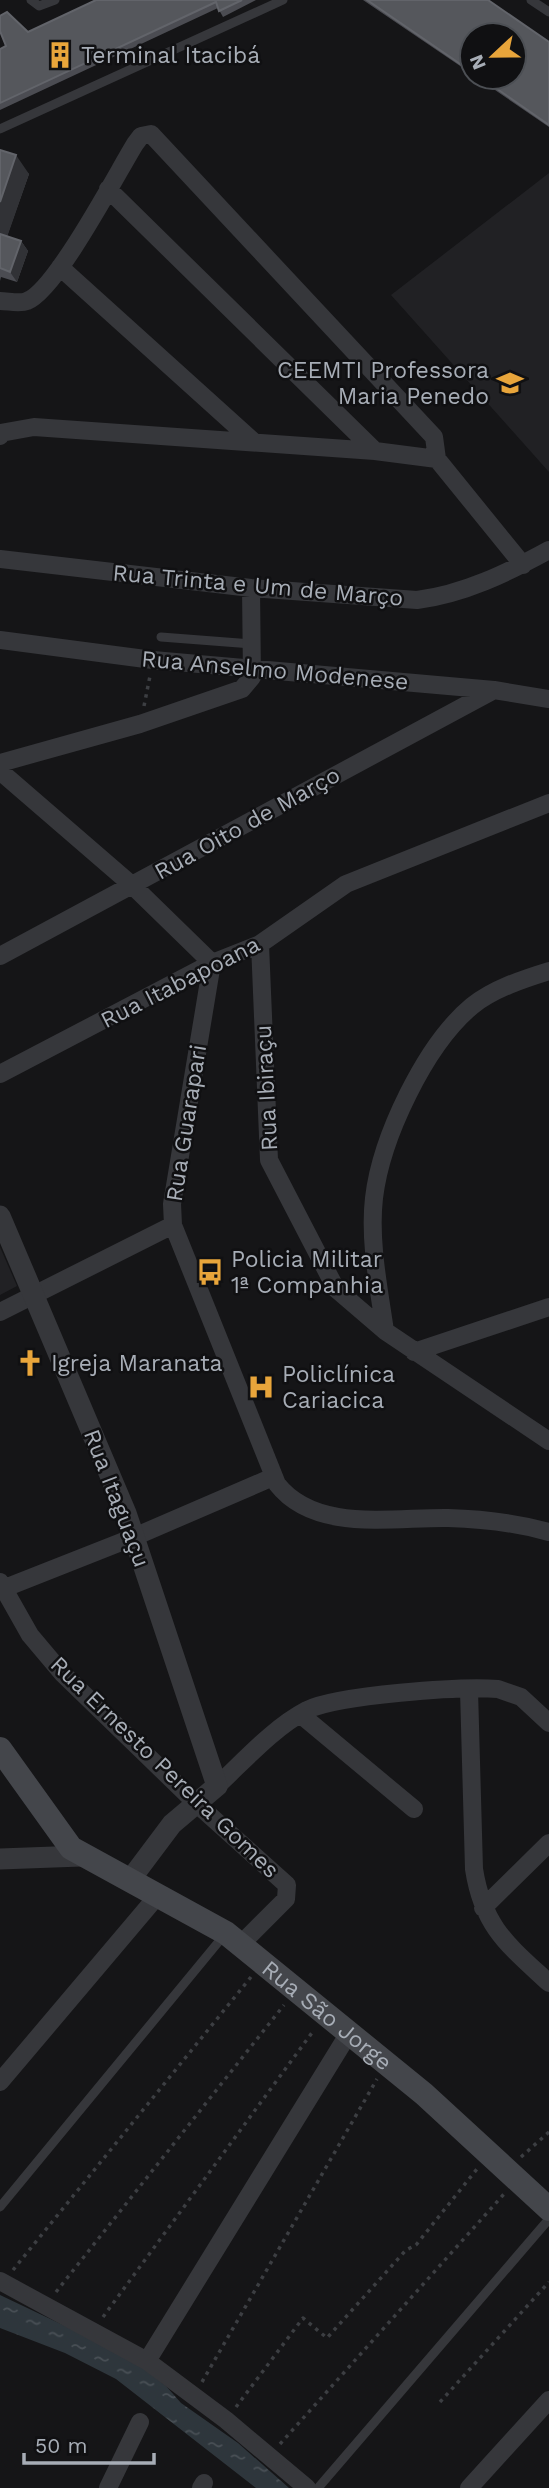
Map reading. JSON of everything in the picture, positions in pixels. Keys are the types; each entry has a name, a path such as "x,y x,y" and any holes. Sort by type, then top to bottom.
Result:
{"main road":[{"name":"Rua São Jorge","path":"0,1749 58,1834 81,1856 159,1894 233,1938 386,2063 549,2209"}],"street":[{"path":"0,300 27,301 60,267 135,144 141,136 151,134 434,437 437,459 523,565"},
{"path":"108,189 375,451"},
{"path":"60,267 254,442"},
{"path":"0,436 1,433 34,427 375,451 437,459"},
{"name":"Rua Trinta e Um de Março","path":"0,559 251,589 417,600 456,593 523,565 549,550"},
{"path":"0,763 140,724 231,694 248,684 252,669 251,589"},
{"name":"Rua Anselmo Modenese","path":"0,640 252,669 494,690 549,699"},
{"name":"Rua Oito de Março","path":"0,956 494,690"},
{"path":"0,771 132,886 212,963"},
{"name":"Rua Itabapoana","path":"0,1074 212,963 260,944 346,884 549,803"},
{"name":"Rua Ibiraçu","path":"260,944 269,1160 336,1289 414,1352 549,1441"},
{"name":"Rua Guarapari","path":"212,963 172,1204 173,1226 273,1477 298,1505 330,1517 451,1518 549,1532"},
{"path":"385,1331 374,1233 374,1199 380,1170 399,1117 446,1033 457,1020 486,996 549,971"},
{"name":"Rua Itaguaçu","path":"0,1216 134,1537 217,1786"},
{"path":"0,1312 173,1226"},
{"path":"414,1352 549,1307"},
{"path":"1,1587 134,1537 273,1477"},
{"name":"Rua Ernesto Pereira Gomes","path":"1,1587 30,1635 62,1673 197,1804 288,1885 286,1899 233,1938"},
{"path":"130,1880 172,1824 300,1714 347,1699 469,1690 509,1691 521,1697 549,1723"},
{"path":"469,1690 474,1869 483,1908 495,1931 549,1983"},
{"path":"300,1714 414,1809"},
{"path":"483,1908 549,1843"},
{"path":"0,1859 81,1856"},
{"path":"0,2082 159,1894"},
{"path":"147,2361 349,2033"},
{"path":"1,2282 147,2361 226,2420 307,2488"},
{"path":"469,2488 549,2400"},
{"path":"108,2488 141,2421"}],"lane":[{"path":"31,0 39,6 55,0"},
{"path":"0,129 283,0"},
{"path":"531,0 549,12"},
{"path":"161,637 252,644"},
{"path":"0,2207 233,1938"},
{"path":"318,2488 549,2220"}],"path":[{"path":"143,713 151,669"},
{"path":"1,2282 263,1962"},
{"path":"46,2305 296,1990"},
{"path":"93,2330 326,2014"},
{"path":"194,2395 386,2063"},
{"path":"226,2420 303,2318 327,2339 406,2250 416,2245 549,2132"},
{"path":"270,2456 504,2168"},
{"path":"440,2402 549,2282"}],"shaded area":[{"name":"CEEMTI Professora Maria Penedo","path":"549,173 549,472 391,295"},
{"path":"0,1247 17,1286 0,1295"}],"water":[{"path":"0,2295 128,2356 166,2386 181,2403 238,2443 289,2488 256,2488 116,2379 65,2353 0,2328"}],"building":[{"name":"Terminal Itacibá","path":"96,0 242,0 219,11 216,2 0,103 0,49 6,46 0,31 0,16 7,12 28,32"},
{"path":"367,0 488,0 518,21 458,21 458,62"},
{"path":"528,28 549,42 549,125 500,91 528,91"},
{"path":"0,150 16,155 0,202"},
{"path":"0,234 21,241 10,272 0,268"}],"place":[{"name":"Terminal Itacibá","path":"60,55"},
{"name":"CEEMTI Professora Maria Penedo","path":"510,383"},
{"name":"Policia Militar 1ª Companhia","path":"210,1272"},
{"name":"Igreja Maranata","path":"30,1363"},
{"name":"Policlínica Cariacica","path":"261,1387"}]}
